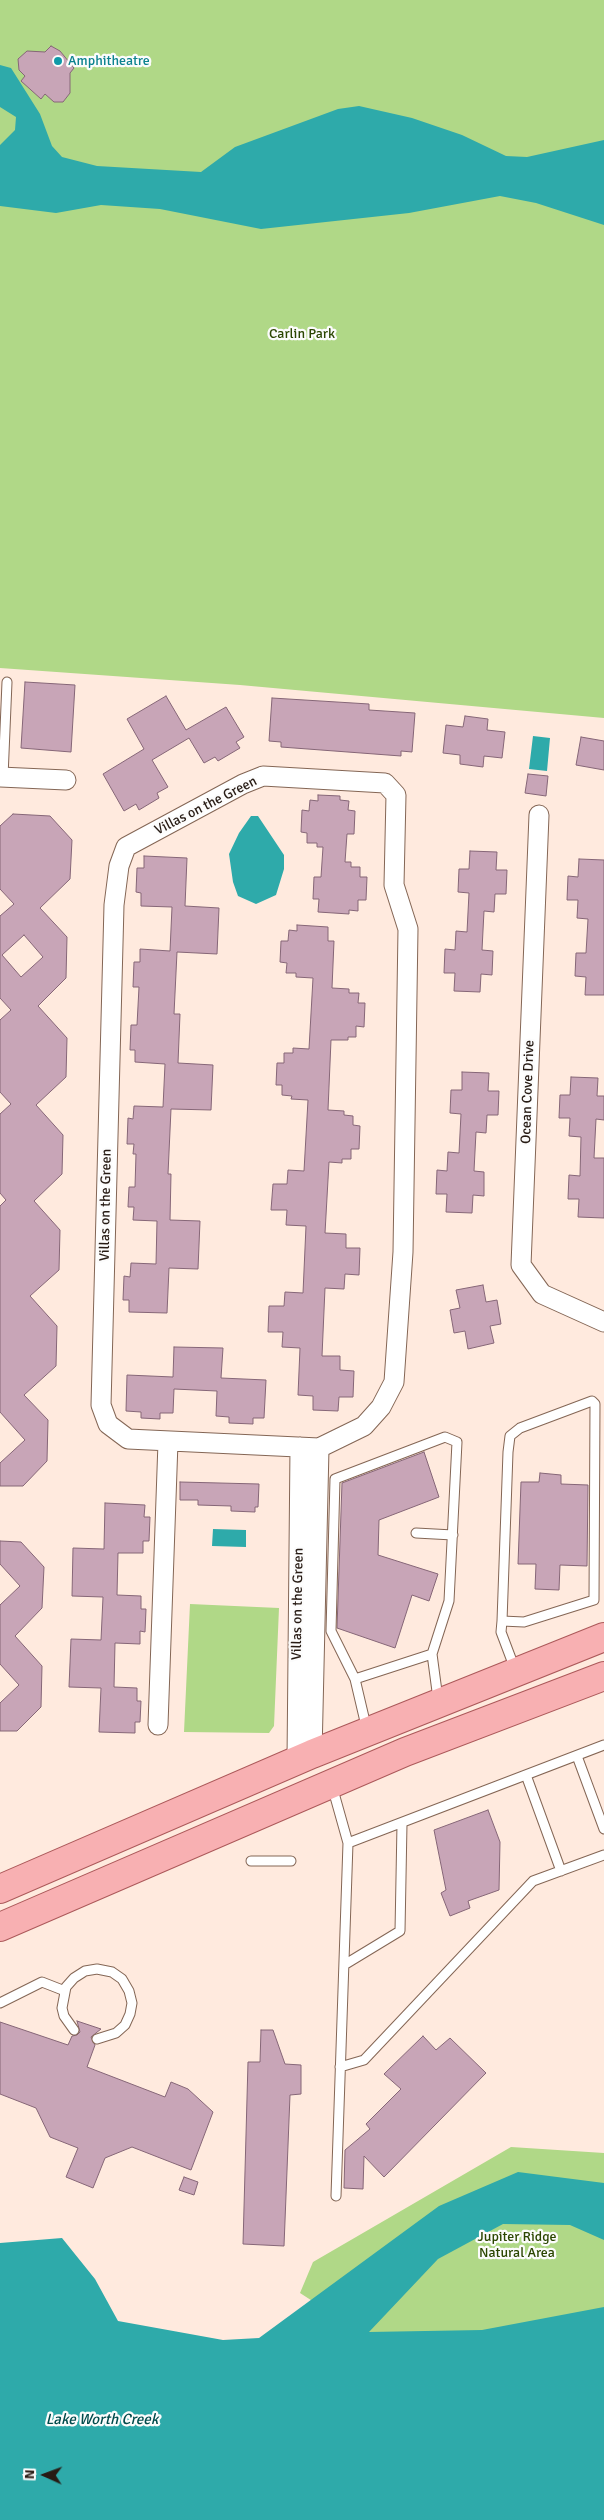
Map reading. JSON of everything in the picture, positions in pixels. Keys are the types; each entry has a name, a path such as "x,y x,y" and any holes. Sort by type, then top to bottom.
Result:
{"main road":[{"path":"0,1889 438,1701 604,1637"},
{"path":"0,1926 405,1752 604,1676"},
{"path":"187,1845 216,1820 430,1725 438,1701"}],"street":[{"name":"Villas on the Green","path":"263,776 385,783 396,795 394,886 408,929 403,1252 394,1382 382,1407 364,1426 319,1448 168,1442 128,1440 108,1424 101,1405 114,905 119,866 126,848 243,784 263,776"},
{"path":"2,777 66,780"},
{"name":"Ocean Cove Drive","path":"539,815 521,1265 542,1294 604,1322"},
{"path":"158,1726 168,1442"},
{"name":"Villas on the Green","path":"300,1447 304,1757"},
{"name":"Villas on the Green","path":"304,1757 319,1448"}],"lane":[{"path":"2,777 8,682"},
{"path":"502,1621 524,1622 594,1600 595,1404 592,1401 520,1428 510,1436 508,1452 502,1621 502,1632 516,1671"},
{"path":"367,1731 355,1679 331,1632 335,1478 445,1437 457,1442 449,1601 432,1654 438,1701"},
{"path":"416,1533 452,1535"},
{"path":"355,1679 432,1654"},
{"path":"348,1843 402,1824 604,1745"},
{"path":"576,1756 604,1829"},
{"path":"526,1776 561,1871"},
{"path":"332,1784 348,1843 336,2196"},
{"path":"344,1965 400,1931 402,1824"},
{"path":"340,2067 364,2060 533,1881 604,1855"},
{"path":"250,1861 291,1861"},
{"path":"74,2030 64,2016 62,2008 65,1991 74,1978 85,1971 97,1969 112,1972 122,1979 129,1991 132,2003 130,2014 125,2025 116,2033 97,2039"},
{"path":"0,2003 42,1982 65,1991"}],"green space":[{"name":"Carlin Park","path":"0,0 604,0 604,718 240,685 0,668"},
{"path":"190,1604 279,1608 274,1726 269,1733 184,1732"},
{"name":"Jupiter Ridge Natural Area","path":"511,2147 604,2153 604,2327 371,2339 300,2293 313,2262"}],"water":[{"path":"0,65 11,68 40,114 52,146 62,157 97,166 201,172 235,147 338,109 359,106 412,118 462,135 506,156 527,157 604,140 604,225 536,203 500,196 409,213 261,229 160,209 101,205 56,213 0,206 0,145 15,130 16,117 0,107"},
{"path":"533,736 550,738 547,771 529,769"},
{"path":"251,816 258,816 284,855 284,869 276,895 256,904 238,896 233,882 229,854 239,833"},
{"path":"213,1529 246,1530 246,1547 212,1546"},
{"name":"Lake Worth Creek","path":"518,2172 604,2183 604,2240 570,2225 503,2224 438,2259 369,2332 482,2330 604,2307 604,2520 0,2520 0,2243 62,2238 95,2279 118,2321 223,2340 259,2338 439,2206"}],"building":[{"path":"51,46 60,51 74,68 70,73 70,93 63,102 54,102 45,94 41,99 21,81 25,76 19,70 18,59 27,51 45,52"},
{"path":"25,682 75,685 71,752 21,748"},
{"path":"166,696 186,730 226,707 244,737 236,742 240,748 218,761 215,757 204,763 189,738 152,760 168,787 157,793 159,798 139,810 136,804 124,811 103,774 144,749 127,719"},
{"path":"272,698 369,704 369,710 415,713 412,752 401,751 401,756 281,747 281,742 269,741"},
{"path":"465,716 488,719 487,730 505,732 502,758 484,756 483,767 460,764 460,755 443,753 446,725 463,727"},
{"path":"581,737 604,741 604,770 576,765"},
{"path":"528,774 548,776 546,796 525,793"},
{"path":"318,795 340,796 340,800 349,801 348,810 355,811 354,834 347,834 345,862 351,862 351,867 360,867 360,877 367,877 366,900 358,900 358,911 349,910 349,914 318,912 319,899 313,899 314,877 321,877 323,847 317,847 317,843 307,843 307,833 301,832 302,810 309,811 310,800 318,801"},
{"path":"13,814 50,816 72,840 70,879 40,908 67,937 66,978 38,1006 67,1038 66,1077 36,1105 63,1135 62,1174 34,1201 60,1230 59,1270 30,1296 57,1326 56,1366 24,1395 48,1420 47,1461 23,1486 0,1486 0,1463 25,1440 0,1412 0,1206 6,1200 0,1193 0,1114 11,1104 0,1092 0,1020 11,1010 0,998 0,916 14,904 0,889 0,826","holes":["24,935 43,957 21,977 2,955"]},
{"path":"470,851 497,852 496,870 507,870 506,894 495,894 494,912 484,911 482,950 493,951 492,975 481,974 480,992 454,991 455,973 444,973 445,949 455,950 456,931 467,932 469,893 458,892 459,869 469,869"},
{"path":"144,856 187,858 185,906 219,908 217,954 177,952 174,1014 180,1014 178,1063 213,1065 211,1110 171,1109 168,1174 171,1174 170,1220 200,1221 198,1269 169,1268 167,1313 129,1312 129,1300 123,1300 124,1276 130,1277 131,1263 156,1264 157,1221 133,1220 134,1207 128,1207 129,1187 135,1187 136,1154 133,1154 134,1144 127,1144 128,1118 133,1119 134,1106 163,1107 165,1064 135,1062 135,1050 130,1050 131,1025 137,1025 139,987 133,987 134,962 140,962 140,949 170,951 172,907 141,906 141,893 136,892 137,868 144,868"},
{"path":"579,859 604,860 604,995 585,995 586,977 575,976 576,953 586,953 588,919 577,918 578,900 567,900 568,876 578,877"},
{"path":"297,925 328,927 328,941 334,941 332,988 349,989 349,993 359,993 358,1003 365,1003 364,1027 356,1026 356,1037 348,1037 348,1040 331,1040 328,1110 344,1111 344,1115 353,1116 353,1125 360,1126 359,1149 351,1149 351,1159 342,1159 342,1163 329,1162 325,1233 346,1234 346,1248 360,1248 359,1275 345,1274 344,1289 325,1288 322,1356 340,1356 340,1370 354,1371 353,1397 339,1397 338,1411 313,1410 313,1396 298,1395 300,1348 282,1347 283,1332 268,1332 269,1306 284,1306 285,1292 303,1293 306,1226 286,1225 287,1210 271,1210 273,1184 287,1184 288,1170 304,1171 308,1100 291,1099 292,1096 282,1095 282,1085 276,1085 277,1063 284,1063 284,1053 293,1053 293,1048 309,1049 313,978 296,977 296,973 286,973 287,963 280,962 281,941 288,941 289,930 297,931"},
{"path":"462,1072 489,1073 488,1091 499,1091 498,1115 487,1115 486,1133 476,1132 474,1171 484,1172 484,1196 473,1195 472,1213 446,1212 447,1194 436,1194 437,1170 447,1171 448,1152 459,1153 461,1114 450,1113 451,1090 462,1090"},
{"path":"571,1077 598,1078 597,1096 604,1096 604,1120 596,1119 594,1158 604,1158 604,1218 578,1217 579,1199 568,1199 569,1175 580,1176 581,1137 569,1136 570,1118 559,1118 560,1095 570,1095"},
{"path":"483,1285 486,1302 497,1300 501,1324 490,1326 494,1343 468,1349 465,1331 454,1333 450,1310 460,1308 456,1290"},
{"path":"174,1347 223,1348 221,1378 266,1380 264,1418 253,1418 253,1424 229,1423 229,1417 216,1416 217,1391 174,1389 173,1413 160,1413 160,1419 141,1418 141,1412 126,1411 127,1375 173,1377"},
{"path":"424,1452 439,1497 379,1520 378,1555 438,1574 429,1601 412,1595 395,1648 337,1628 342,1483"},
{"path":"540,1473 561,1475 561,1484 588,1485 587,1566 560,1565 559,1590 535,1589 536,1564 518,1564 521,1482 539,1482"},
{"path":"180,1482 259,1484 258,1507 255,1507 255,1512 231,1511 231,1506 198,1505 198,1500 180,1500"},
{"path":"105,1503 145,1505 144,1517 150,1517 149,1541 143,1541 143,1553 118,1553 117,1595 141,1596 141,1609 146,1609 145,1632 140,1631 140,1644 115,1643 114,1687 137,1688 137,1701 141,1701 140,1722 135,1722 135,1733 99,1732 101,1688 69,1687 71,1639 101,1640 103,1597 72,1596 73,1548 104,1549"},
{"path":"0,1541 21,1542 44,1567 42,1608 15,1636 42,1666 41,1707 17,1731 0,1731 0,1703 19,1685 0,1664 0,1605 20,1586 0,1564"},
{"path":"488,1810 500,1842 499,1890 468,1901 470,1908 450,1916 441,1893 446,1890 434,1830"},
{"path":"77,2021 101,2029 91,2037 95,2045 87,2067 165,2097 171,2082 188,2089 213,2112 191,2170 132,2147 105,2158 93,2188 66,2177 78,2148 50,2137 36,2108 0,2094 0,2022 68,2045 72,2036 80,2032"},
{"path":"261,2030 273,2030 285,2064 301,2065 301,2094 290,2095 284,2246 243,2244 248,2062 260,2062"},
{"path":"423,2036 436,2050 450,2038 486,2073 384,2177 364,2156 363,2189 344,2188 345,2150 370,2129 366,2124 401,2089 384,2074"},
{"path":"184,2177 198,2182 194,2195 179,2190"}],"place":[{"name":"Amphitheatre","path":"58,61"}]}
